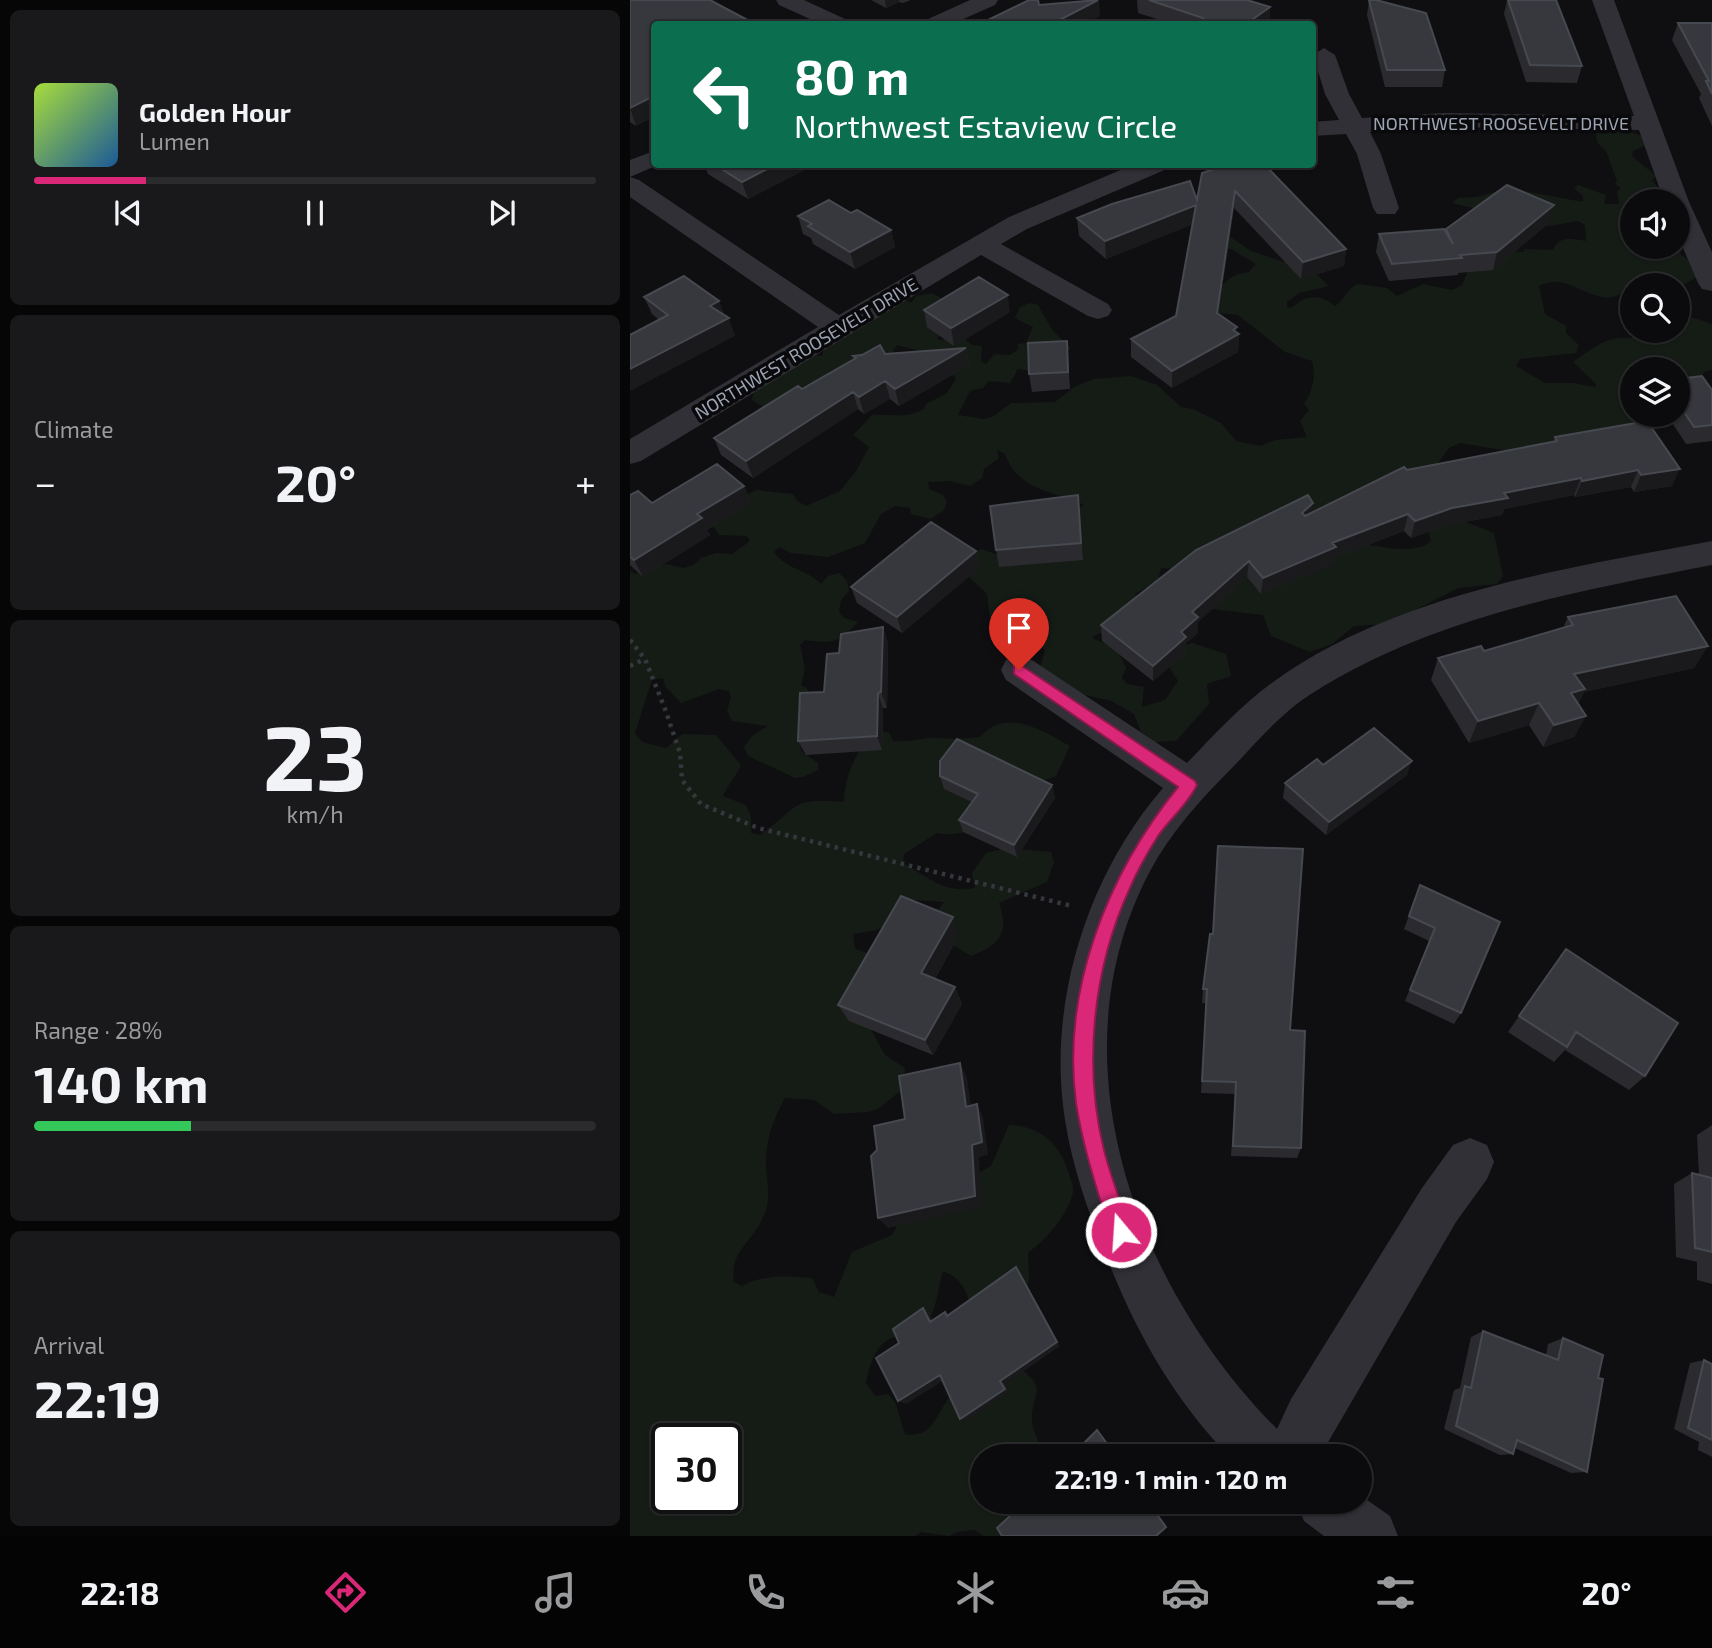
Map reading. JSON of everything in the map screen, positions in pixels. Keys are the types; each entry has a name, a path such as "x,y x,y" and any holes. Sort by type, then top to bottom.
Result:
{"street":[{"path":"787,0 831,21"},
{"path":"942,21 987,0"},
{"path":"1603,0 1673,189"},
{"name":"NORTHWEST ROOSEVELT DRIVE","path":"1324,55 1337,94 1369,154 1386,208"},
{"name":"NORTHWEST ROOSEVELT DRIVE","path":"1316,129 1443,120 1649,123"},
{"path":"630,170 651,160"},
{"name":"NORTHWEST ROOSEVELT DRIVE","path":"630,453 982,244 1060,203 1148,168"},
{"path":"630,185 839,327"},
{"path":"1690,231 1712,283"},
{"path":"982,244 1098,310"},
{"path":"1256,1444 1186,1364 1155,1313 1121,1232 1094,1151 1086,1101 1083,1044 1089,998 1110,917 1122,886 1152,831 1189,785 1270,705 1298,684 1364,647 1436,617 1489,601 1712,554"},
{"path":"1019,670 1189,785"},
{"path":"1298,1444 1310,1418 1439,1205 1470,1162"},
{"path":"1339,1514 1370,1536"}],"path":[{"path":"630,640 645,659 680,753 682,780 701,804 758,828 964,877 1110,917"},
{"path":"630,666 645,659"}],"shaded area":[{"path":"1601,128 1619,128 1650,139 1648,144 1633,151 1632,156 1656,176 1652,180 1659,189 1620,189 1620,259 1687,259 1693,263 1698,276 1690,281 1690,273 1620,273 1620,294 1606,298 1563,283 1539,286 1545,314 1566,326 1566,333 1579,345 1576,353 1520,359 1516,366 1545,383 1573,383 1595,387 1597,385 1573,362 1597,345 1614,339 1620,338 1620,343 1690,343 1690,317 1712,324 1712,370 1705,371 1690,392 1690,357 1620,357 1621,427 1515,452 1460,443 1449,448 1432,471 1346,541 1402,549 1423,546 1431,541 1427,527 1448,515 1494,533 1503,576 1497,584 1458,588 1388,624 1354,626 1332,644 1310,652 1271,636 1263,615 1203,608 1178,569 1161,568 1158,581 1135,594 1138,604 1121,638 1099,633 1092,638 1116,648 1126,668 1122,678 1127,684 1144,687 1142,707 1165,700 1178,681 1167,664 1173,649 1192,643 1226,654 1231,676 1207,684 1209,704 1176,741 1154,742 1142,735 1134,714 1111,701 1081,694 1040,669 1045,649 1020,644 1008,627 990,620 987,594 966,574 972,553 981,549 1007,558 1084,505 1039,489 1022,479 1013,470 1004,453 997,450 999,458 984,469 982,478 970,486 950,481 928,482 929,489 943,495 947,502 943,511 930,519 911,514 910,508 895,506 881,514 865,543 828,557 791,553 779,547 774,552 784,562 810,575 821,584 828,576 839,573 847,581 849,591 841,600 839,612 844,618 858,622 835,640 805,640 800,645 805,669 801,685 807,688 813,702 800,739 801,751 818,763 818,770 795,778 748,756 744,747 752,736 768,726 732,721 727,710 731,698 729,691 719,689 681,703 665,686 663,678 652,680 635,733 642,742 666,748 682,734 716,735 741,765 723,796 746,805 751,817 751,833 760,835 790,810 804,803 844,802 853,762 876,729 889,733 893,741 906,741 980,737 990,728 1013,722 1036,728 1070,746 1056,776 1043,781 994,818 966,832 937,833 904,854 903,863 929,879 954,889 964,889 975,888 972,873 986,853 1008,848 1051,852 1054,862 1047,882 999,903 1003,923 1000,937 995,943 971,956 943,939 934,916 944,902 899,899 894,919 877,930 853,934 855,949 868,953 883,984 866,1021 885,1055 905,1068 903,1089 878,1109 867,1112 834,1114 814,1100 785,1098 774,1120 767,1145 766,1209 759,1225 738,1254 733,1271 734,1282 742,1286 785,1276 812,1278 819,1292 834,1297 852,1252 892,1235 904,1213 991,1166 1009,1125 1030,1129 1053,1144 1064,1161 1073,1189 1061,1218 1049,1234 1028,1253 1029,1280 1022,1313 973,1321 966,1291 957,1280 943,1271 930,1319 919,1330 892,1338 881,1345 871,1364 866,1383 875,1396 888,1394 895,1402 905,1434 916,1434 931,1426 950,1397 979,1381 1018,1367 1034,1381 1037,1391 1032,1420 1040,1444 970,1444 970,1514 1027,1514 1014,1536 984,1536 974,1530 949,1536 921,1532 915,1536 630,1536 630,571 635,574 667,564 683,568 716,553 732,554 750,541 747,536 719,535 712,525 740,498 756,490 793,494 797,501 806,506 840,491 856,471 869,447 853,435 872,415 905,415 924,409 926,404 947,393 956,379 954,375 933,381 916,350 897,345 891,355 777,407 763,407 752,400 754,389 805,354 822,356 825,346 904,301 912,302 916,296 932,293 943,299 938,340 962,337 972,345 982,346 981,361 986,364 994,354 1010,355 1019,349 1017,344 1026,343 1033,327 1015,318 1020,307 1029,303 1038,305 1053,331 1071,348 1037,372 1018,369 1010,383 989,381 983,388 970,391 958,415 984,419 994,416 1011,403 1055,402 1074,387 1094,379 1131,376 1157,385 1181,407 1193,409 1221,423 1236,441 1260,446 1276,440 1307,437 1300,421 1309,410 1304,404 1313,383 1312,361 1285,352 1238,315 1208,312 1223,284 1233,276 1249,272 1256,264 1231,249 1219,249 1226,234 1251,251 1314,272 1329,286 1299,293 1287,302 1287,307 1291,308 1302,300 1313,297 1324,299 1335,306 1358,284 1387,288 1397,296 1423,284 1452,290 1462,285 1469,269 1512,251 1553,250 1562,240 1586,241 1585,225 1578,221 1549,226 1452,203 1458,198 1477,197 1508,188 1583,202 1583,196 1574,188 1578,185 1606,195 1604,204 1619,204 1617,191 1621,188 1615,184 1617,181 1606,151 1597,142 1596,134"}],"building":[{"path":"630,0 710,0 749,21 651,21 651,98 630,108"},
{"path":"1029,0 1038,0 1039,5 1098,0 1058,21 988,20"},
{"path":"1149,0 1247,0 1270,7 1250,21 1206,21"},
{"path":"1369,0 1426,13 1445,70 1387,70"},
{"path":"1508,0 1556,0 1582,66 1530,65"},
{"path":"1678,23 1712,23 1712,94 1706,81 1709,81"},
{"path":"720,168 769,168 742,182"},
{"path":"1268,168 1346,249 1303,262 1235,191 1217,313 1237,327 1233,330 1239,334 1172,371 1131,339 1176,316 1196,205 1105,241 1077,218 1112,204 1190,181 1197,200 1202,173 1214,169"},
{"path":"1507,185 1554,205 1497,252 1392,264 1379,234 1444,229 1453,244 1446,229"},
{"path":"829,200 851,213 857,210 891,230 850,252 808,226 812,224 798,216"},
{"path":"684,276 719,301 710,306 729,318 630,369 630,335 668,315 644,297"},
{"path":"979,277 1008,295 951,328 924,310"},
{"path":"1067,341 1068,372 1029,374 1028,343"},
{"path":"880,345 885,354 966,348 895,389 885,381 859,397 853,392 746,461 714,438 798,386 802,389 856,358 853,356 862,355"},
{"path":"1702,376 1712,390 1712,425 1694,427 1690,421 1690,378"},
{"path":"1620,426 1651,427 1680,469 1641,475 1638,470 1504,493 1508,498 1452,508 1415,521 1408,514 1332,543 1336,547 1263,578 1249,561 1192,612 1198,617 1181,632 1186,637 1153,666 1101,625 1196,550 1308,495 1313,503 1302,513 1305,516 1404,467 1407,470 1557,441 1555,437"},
{"path":"717,464 744,486 697,514 702,518 634,560 630,557 630,495 638,491 652,503"},
{"path":"1078,495 1081,543 996,550 990,506"},
{"path":"931,522 976,551 897,617 851,587"},
{"path":"1676,596 1708,646 1574,674 1585,689 1571,693 1586,716 1554,725 1539,703 1478,721 1438,658 1481,646 1484,651 1573,625 1568,617"},
{"path":"883,627 877,736 798,741 800,693 824,692 827,654 839,653 841,634"},
{"path":"1374,728 1412,761 1329,822 1285,783 1317,759 1323,765"},
{"path":"957,739 1052,785 1014,845 959,820 978,794 940,776 940,761"},
{"path":"1218,846 1303,849 1290,1030 1305,1031 1301,1148 1233,1146 1236,1082 1202,1081 1207,989 1203,989 1210,934 1213,934"},
{"path":"1420,885 1500,922 1461,1013 1410,990 1435,928 1409,916"},
{"path":"901,896 953,917 921,973 955,987 925,1040 838,1005"},
{"path":"1566,949 1678,1023 1645,1076 1576,1032 1567,1047 1519,1016"},
{"path":"960,1063 966,1107 977,1104 982,1142 972,1145 975,1196 878,1218 871,1156 877,1150 874,1126 905,1119 899,1076"},
{"path":"1692,1173 1712,1178 1712,1252 1695,1248"},
{"path":"1016,1267 1057,1342 1000,1381 1005,1389 960,1419 940,1375 898,1401 876,1358 899,1343 893,1329 923,1308 930,1322 945,1312 947,1316"},
{"path":"1483,1331 1558,1360 1563,1338 1603,1355 1598,1378 1603,1379 1587,1472 1517,1440 1513,1454 1456,1426 1465,1386 1471,1388"},
{"path":"1704,1360 1712,1364 1712,1440 1688,1428"},
{"path":"1097,1430 1107,1444 1083,1444"},
{"path":"1012,1514 1157,1514 1166,1527 1156,1536 1002,1536 997,1528"}],"route":[{"path":"1019,670 1189,785 1152,831 1122,886 1107,928 1089,998 1083,1044 1086,1101 1094,1151 1121,1232"}]}
